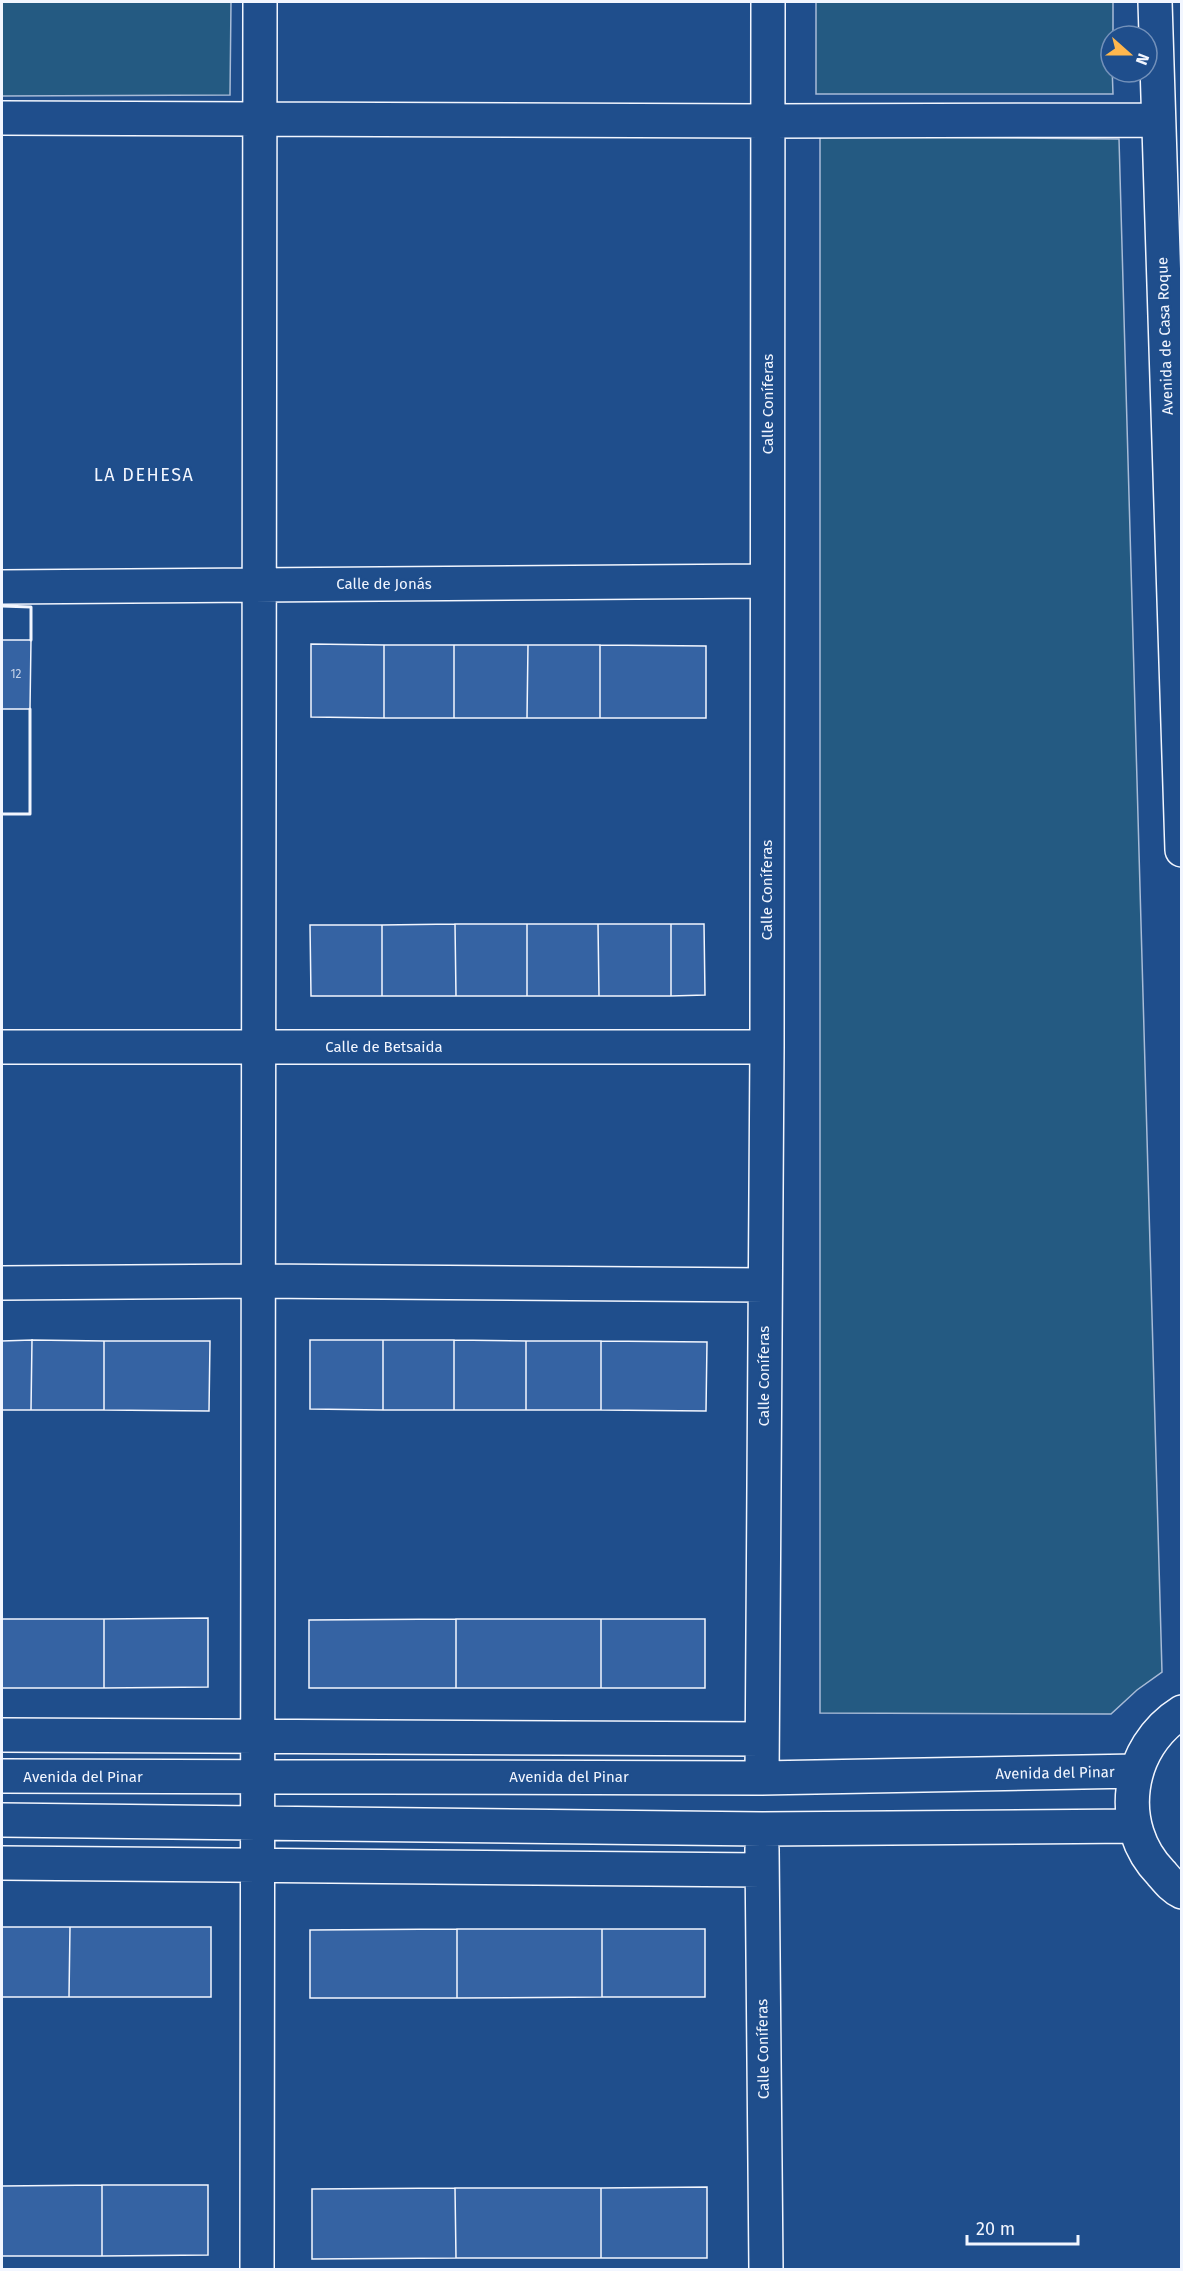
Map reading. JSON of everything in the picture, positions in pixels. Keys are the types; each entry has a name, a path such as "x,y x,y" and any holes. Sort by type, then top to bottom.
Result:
{"street":[{"path":"257,2270 260,2"},
{"name":"Calle Coníferas","path":"762,1778 767,1047 768,2"},
{"name":"Avenida de Casa Roque","path":"1155,2 1182,850"},
{"path":"2,118 1158,120"},
{"name":"Calle de Jonás","path":"2,587 767,581"},
{"name":"Calle de Betsaida","path":"2,1047 767,1047"},
{"path":"2,1283 258,1281 765,1285"},
{"path":"1182,1712 1152,1738 1136,1771 1131,1798 1134,1826 1149,1861 1175,1889 1182,1892"},
{"path":"2,1735 762,1739"},
{"name":"Avenida del Pinar","path":"2,1776 762,1778 1136,1771"},
{"path":"2,1820 762,1829 1134,1826"},
{"name":"Calle Coníferas","path":"762,1829 766,2270"},
{"path":"2,1863 761,1870"}],"shaded area":[{"path":"2,2 231,2 230,95 2,96"},
{"path":"816,2 1113,2 1113,24 1099,24 1099,84 1113,84 1113,94 816,94"},
{"path":"820,136 1119,139 1162,1672 1137,1690 1111,1714 820,1713"}],"building":[{"path":"2,640 31,640 30,709 2,709"},
{"path":"311,644 384,645 384,718 311,717"},
{"path":"384,645 454,645 454,718 384,718"},
{"path":"454,645 528,645 527,718 454,718"},
{"path":"528,645 600,645 600,718 527,718"},
{"path":"600,645 706,646 706,718 600,718"},
{"path":"455,924 527,924 527,996 456,996"},
{"path":"455,924 456,996 382,996 382,925"},
{"path":"527,924 598,924 599,996 527,996"},
{"path":"598,924 671,924 671,996 599,996"},
{"path":"671,924 704,924 705,995 671,996"},
{"path":"310,925 382,925 382,996 311,996"},
{"path":"32,1340 104,1341 104,1410 31,1410"},
{"path":"32,1340 31,1410 2,1410 2,1341"},
{"path":"310,1340 383,1340 383,1410 310,1409"},
{"path":"383,1340 454,1340 454,1410 383,1410"},
{"path":"454,1340 526,1341 526,1410 454,1410"},
{"path":"104,1341 210,1341 209,1411 104,1410"},
{"path":"526,1341 601,1341 601,1410 526,1410"},
{"path":"601,1341 707,1342 706,1411 601,1410"},
{"path":"208,1618 208,1687 104,1688 104,1619"},
{"path":"2,1619 104,1619 104,1688 2,1688"},
{"path":"456,1619 456,1688 309,1688 309,1620"},
{"path":"456,1619 601,1619 601,1688 456,1688"},
{"path":"601,1619 705,1619 705,1688 601,1688"},
{"path":"2,1927 70,1927 69,1997 2,1997"},
{"path":"70,1927 211,1927 211,1997 69,1997"},
{"path":"457,1929 457,1998 310,1998 310,1930"},
{"path":"457,1929 602,1929 602,1997 457,1998"},
{"path":"602,1929 705,1929 705,1997 602,1997"},
{"path":"102,2185 208,2185 208,2255 102,2256"},
{"path":"102,2185 102,2256 2,2256 2,2186"},
{"path":"707,2187 707,2258 601,2258 601,2188"},
{"path":"455,2188 456,2258 312,2259 312,2189"},
{"path":"455,2188 601,2188 601,2258 456,2258"}],"wall":[{"path":"2,606 31,607 31,640"},
{"path":"2,814 30,814 30,709"}],"district":[{"name":"LA DEHESA","path":"144,475"}]}
